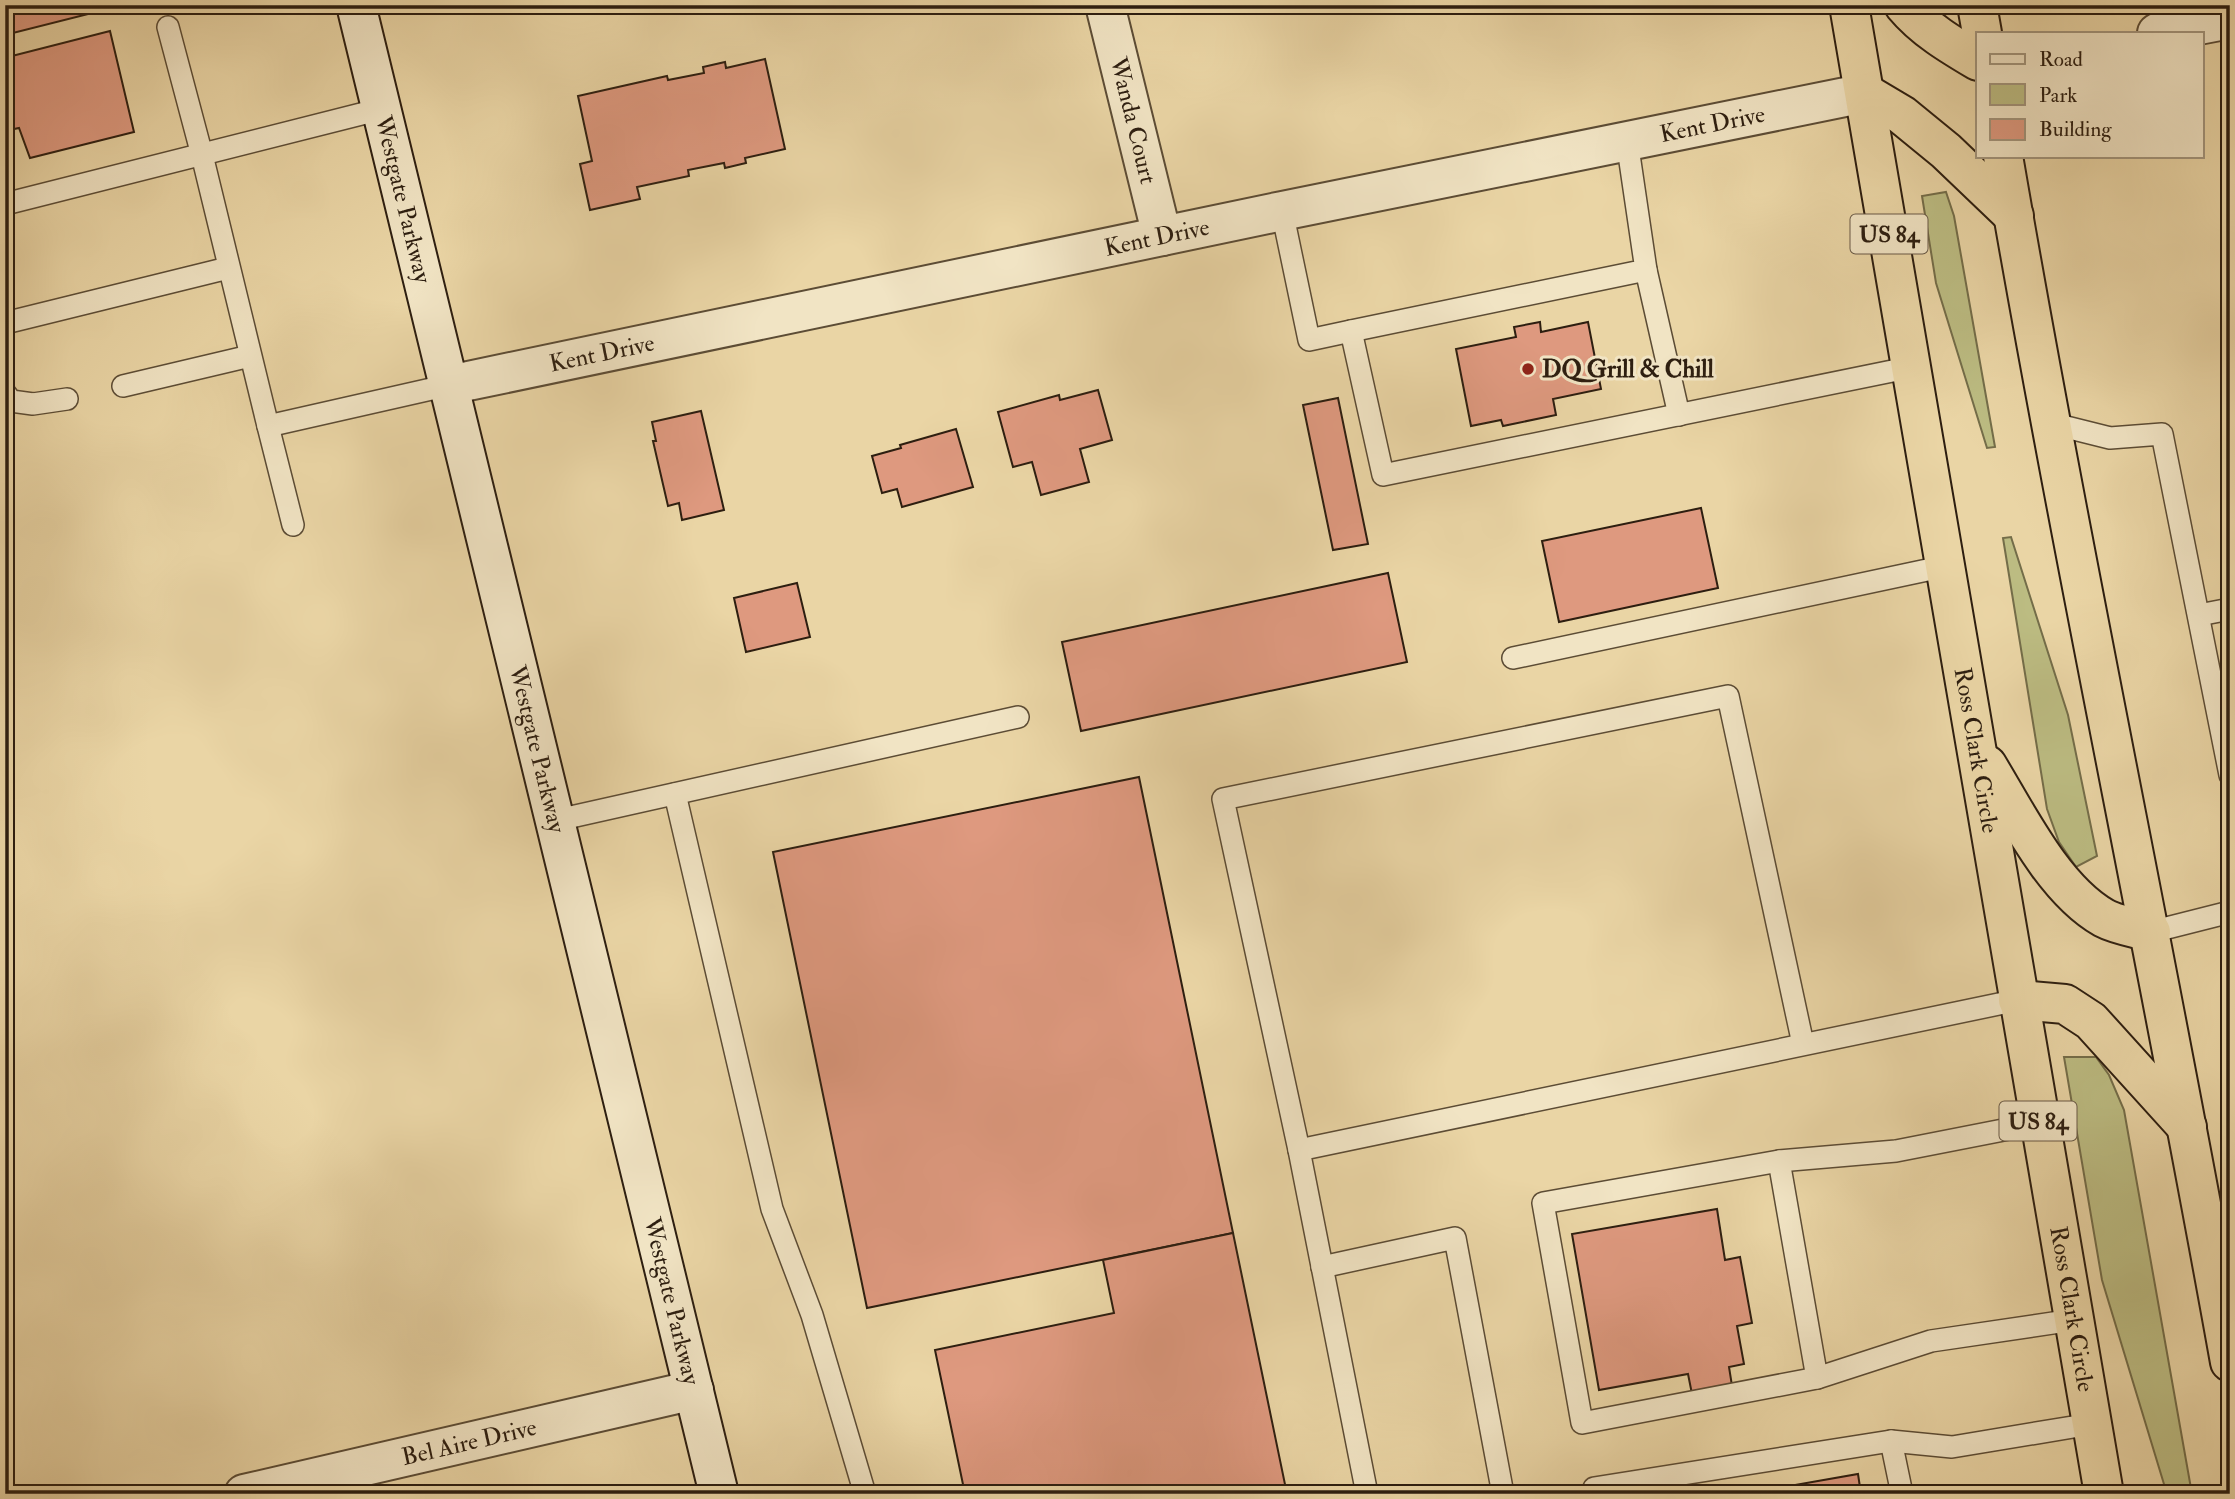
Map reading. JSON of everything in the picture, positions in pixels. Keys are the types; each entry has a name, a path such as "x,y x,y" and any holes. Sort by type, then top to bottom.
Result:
{"highway":[{"name":"Ross Clark Circle","path":"1849,5 2104,1494"},
{"path":"1904,5 1914,18 1976,60"},
{"path":"1977,5 1982,32"},
{"path":"1865,93 1902,115 1935,142 2014,216"},
{"path":"2003,158 2050,423 2151,932 2230,1362"},
{"path":"1976,748 2043,856 2070,893 2105,919 2151,932"},
{"path":"2018,1000 2065,1004 2091,1021 2188,1129"}],"street":[{"name":"Westgate Parkway","path":"356,5 719,1494"},
{"name":"Wanda Court","path":"1105,5 1162,236"},
{"path":"2162,32 2230,19"},
{"name":"Kent Drive","path":"449,385 1282,211 1865,93"},
{"name":"Bel Aire Drive","path":"244,1494 694,1390"}],"lane":[{"path":"168,27 293,525"},
{"path":"5,204 380,109"},
{"path":"1627,141 1646,270 1679,415"},
{"path":"1282,211 1309,340 1646,270"},
{"path":"5,323 228,268"},
{"path":"1351,331 1383,475 1912,367"},
{"path":"123,386 250,356"},
{"path":"268,426 449,385"},
{"path":"5,393 11,401 33,404 67,399"},
{"path":"2050,423 2110,438 2162,434 2230,775"},
{"path":"1513,658 1946,566"},
{"path":"2199,615 2230,609"},
{"path":"1367,1494 1299,1150 1223,799 1728,696 1802,1044"},
{"path":"553,821 1018,718"},
{"path":"675,794 772,1209 812,1315 865,1494"},
{"path":"2151,932 2230,912"},
{"path":"1299,1150 2018,1000"},
{"path":"2039,1123 1896,1152 1779,1161 1543,1203 1582,1423 1817,1378 1931,1341 2073,1320"},
{"path":"1779,1161 1817,1378"},
{"path":"1322,1267 1455,1238 1503,1494"},
{"path":"1595,1494 1594,1488 1891,1441 1952,1447 2091,1424"},
{"path":"1891,1441 1902,1494"}],"green space":[{"path":"1946,192 1954,216 1995,447 1987,448 1936,283 1922,196"},
{"path":"2011,537 2068,715 2097,856 2076,867 2059,842 2047,809 2003,538"},
{"path":"2064,1057 2096,1057 2109,1075 2124,1110 2192,1494 2167,1494 2102,1280"}],"building":[{"path":"5,5 116,5 116,7 5,35"},
{"path":"110,31 134,132 30,158 19,128 5,131 5,47 11,46 12,56"},
{"path":"765,59 785,149 745,158 746,163 725,168 724,163 688,170 689,176 637,187 640,199 590,210 580,164 592,161 578,96 667,76 668,80 704,73 703,67 725,62 726,68"},
{"name":"DQ Grill & Chill","path":"1540,322 1541,332 1588,322 1601,389 1553,399 1556,415 1503,426 1501,420 1471,426 1456,349 1516,337 1514,327"},
{"path":"1098,390 1112,440 1080,449 1089,482 1041,495 1032,462 1013,467 998,412 1059,395 1060,400"},
{"path":"1338,398 1368,544 1333,550 1303,405"},
{"path":"701,411 724,510 682,520 679,503 668,506 653,441 656,441 652,422"},
{"path":"956,429 973,487 902,507 897,489 882,493 872,456"},
{"path":"1701,508 1718,588 1559,622 1542,541"},
{"path":"1388,573 1407,662 1081,731 1062,642"},
{"path":"797,583 810,637 746,652 734,598"},
{"path":"1139,777 1233,1233 867,1308 773,852"},
{"path":"1717,1209 1725,1260 1740,1257 1752,1323 1737,1326 1744,1364 1729,1367 1733,1392 1693,1399 1688,1374 1599,1390 1572,1234"},
{"path":"1233,1233 1287,1494 965,1494 935,1350 1114,1313 1103,1260"},
{"path":"1858,1474 1861,1494 1743,1494"}],"place":[{"name":"DQ Grill & Chill","path":"1528,369"}]}
